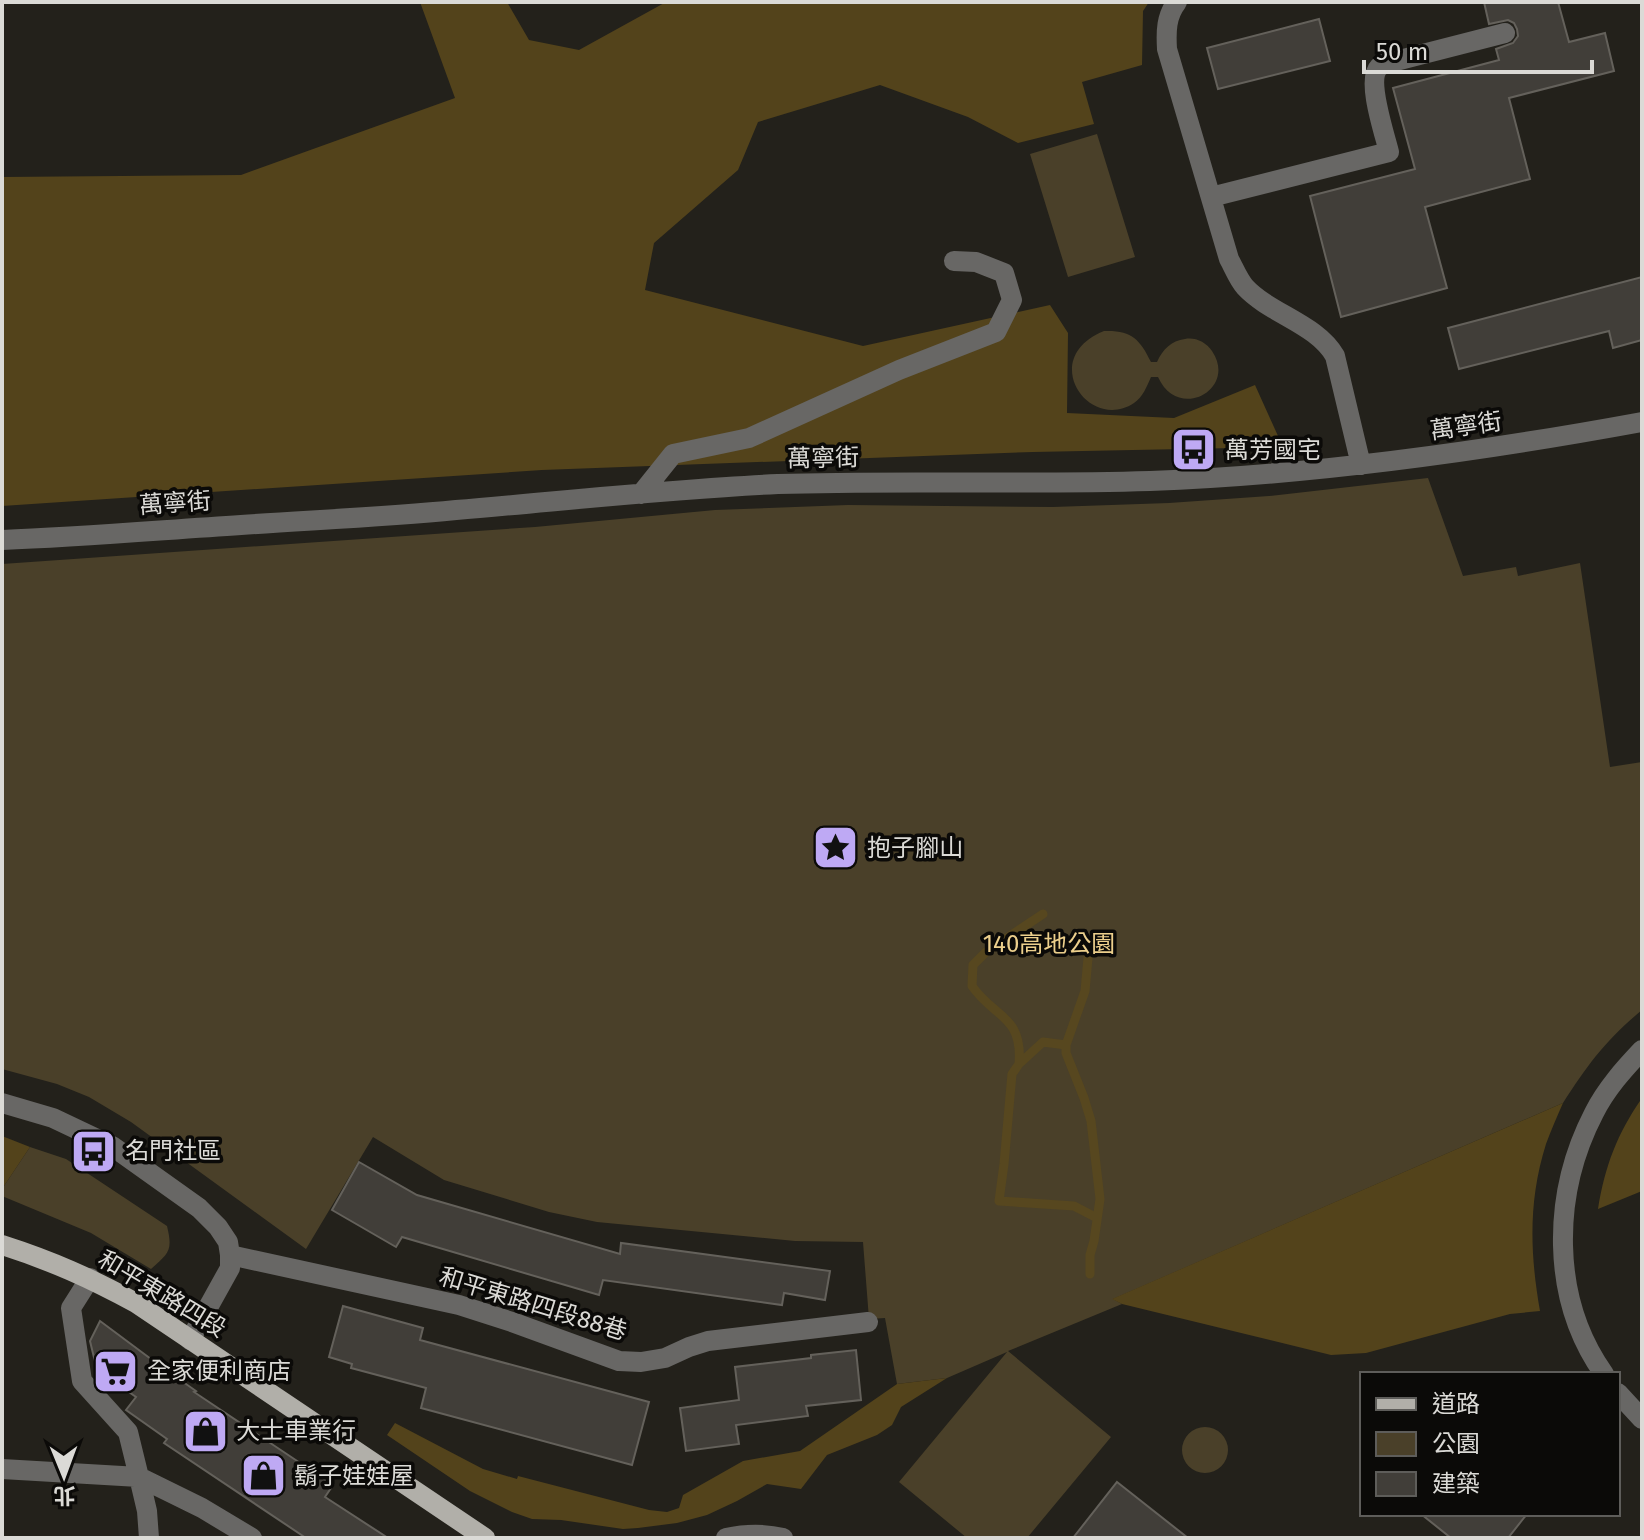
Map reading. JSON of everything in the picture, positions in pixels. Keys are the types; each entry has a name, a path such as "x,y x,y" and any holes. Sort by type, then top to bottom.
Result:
{"main road":[{"name":"和平東路四段","path":"2,1245 44,1258 136,1303 485,1538"}],"street":[{"path":"1177,2 1166,28 1167,49 1229,259 1242,284 1258,299 1330,348 1335,356 1361,465"},
{"path":"1211,197 1389,152 1374,90 1378,68 1505,33"},
{"path":"641,494 673,454 749,438 899,370 996,332 1012,300 1004,273 976,262 954,261"},
{"name":"萬寧街","path":"2,540 802,484 1029,484 1254,476 1525,444 1642,422"},
{"path":"1603,1372 1575,1321 1565,1276 1563,1234 1567,1190 1577,1149 1595,1110 1618,1075 1642,1050"},
{"path":"2,1103 53,1118 112,1146 199,1208 218,1227 228,1242 230,1268 190,1340"},
{"name":"和平東路四段88巷","path":"230,1255 459,1305 619,1361 641,1362 665,1358 708,1341 868,1322"},
{"path":"90,1278 71,1308 82,1381 128,1432 147,1511 149,1538"},
{"path":"1620,1395 1642,1419"},
{"path":"2,1469 139,1477 202,1508 252,1538"},
{"path":"726,1538 751,1534 783,1538"}],"green space":[{"path":"1097,134 1135,257 1068,277 1030,154"},
{"path":"1104,331 1128,334 1143,347 1151,362 1157,362 1165,350 1176,342 1189,339 1200,341 1212,351 1218,365 1212,388 1191,399 1179,397 1167,390 1158,377 1151,377 1134,403 1117,410 1101,408 1087,401 1077,388 1072,374 1074,358 1084,343"},
{"name":"140高地公園","path":"1428,478 1463,576 1516,567 1518,576 1580,563 1610,767 1642,762 1642,1010 1598,1053 1563,1103 1113,1299 1122,1304 1008,1351 1111,1437 1027,1538 967,1538 899,1482 1007,1352 947,1378 897,1384 885,1318 869,1319 863,1242 795,1241 597,1222 549,1212 444,1180 373,1137 306,1249 131,1122 89,1097 57,1084 2,1069 2,564 535,527 715,510 848,505 1053,507 1169,503 1269,496"},
{"path":"30,1147 66,1159 167,1226 170,1241 166,1255 151,1269 91,1233 2,1196 2,1189"},
{"path":"1205,1427 1222,1433 1228,1450 1222,1467 1205,1473 1188,1467 1182,1450 1188,1433"}],"shaded area":[{"path":"420,2 507,2 529,40 579,50 666,2 1149,2 1143,11 1142,65 1082,82 1094,124 1018,143 968,117 880,85 758,122 738,170 654,243 645,290 863,346 1050,305 1068,333 1067,413 1174,418 1255,385 1283,447 1033,452 542,470 2,506 2,177 241,175 455,98"},
{"path":"1642,1098 1642,1191 1598,1209 1613,1151"},
{"path":"1563,1103 1546,1144 1536,1186 1532,1228 1540,1311 1510,1314 1366,1353 1331,1355 1112,1299"},
{"path":"2,1136 30,1147 2,1189"},
{"path":"947,1378 901,1407 892,1425 877,1435 827,1455 801,1489 767,1484 707,1515 638,1528 532,1519 512,1512 470,1491 387,1435 395,1423 483,1469 667,1512 679,1508 683,1495 743,1461 800,1451 897,1384"}],"building":[{"path":"1484,2 1558,2 1569,42 1605,33 1614,71 1509,98 1530,179 1425,207 1447,288 1341,317 1310,196 1415,169 1393,88 1499,60 1496,49 1513,43 1518,36 1517,29 1508,20 1489,24"},
{"path":"1319,19 1330,61 1218,89 1207,48"},
{"path":"1642,277 1642,340 1613,348 1609,331 1459,369 1448,328"},
{"path":"359,1162 417,1195 620,1254 621,1243 830,1271 825,1300 784,1293 782,1305 603,1280 599,1295 402,1237 396,1247 332,1210"},
{"path":"343,1306 423,1328 420,1340 649,1402 632,1465 421,1408 426,1388 351,1368 352,1364 329,1357"},
{"path":"100,1321 194,1392 333,1485 325,1497 388,1538 306,1538 164,1443 167,1439 126,1410 136,1397 97,1370 90,1341"},
{"path":"856,1350 861,1400 806,1406 808,1416 736,1425 739,1444 686,1451 680,1408 739,1400 735,1367"},
{"path":"1117,1482 1188,1538 1073,1538"},
{"path":"1424,1516 1525,1516 1508,1538 1451,1538"}],"waterway":[{"path":"1019,1064 1019,1048 1012,1026 972,986 973,965 986,952 1043,914"},
{"path":"1066,1045 1085,991 1089,947"},
{"path":"1090,1274 1090,1255 1094,1241 1100,1199 1091,1121 1066,1053 1066,1045 1043,1042 1012,1074 999,1201 1074,1206 1097,1218"}],"place":[{"name":"萬芳國宅","path":"1194,450"},
{"name":"抱子腳山","path":"836,848"},
{"name":"名門社區","path":"94,1151"},
{"name":"全家便利商店","path":"116,1371"},
{"name":"大士車業行","path":"205,1431"},
{"name":"鬍子娃娃屋","path":"263,1476"}]}
